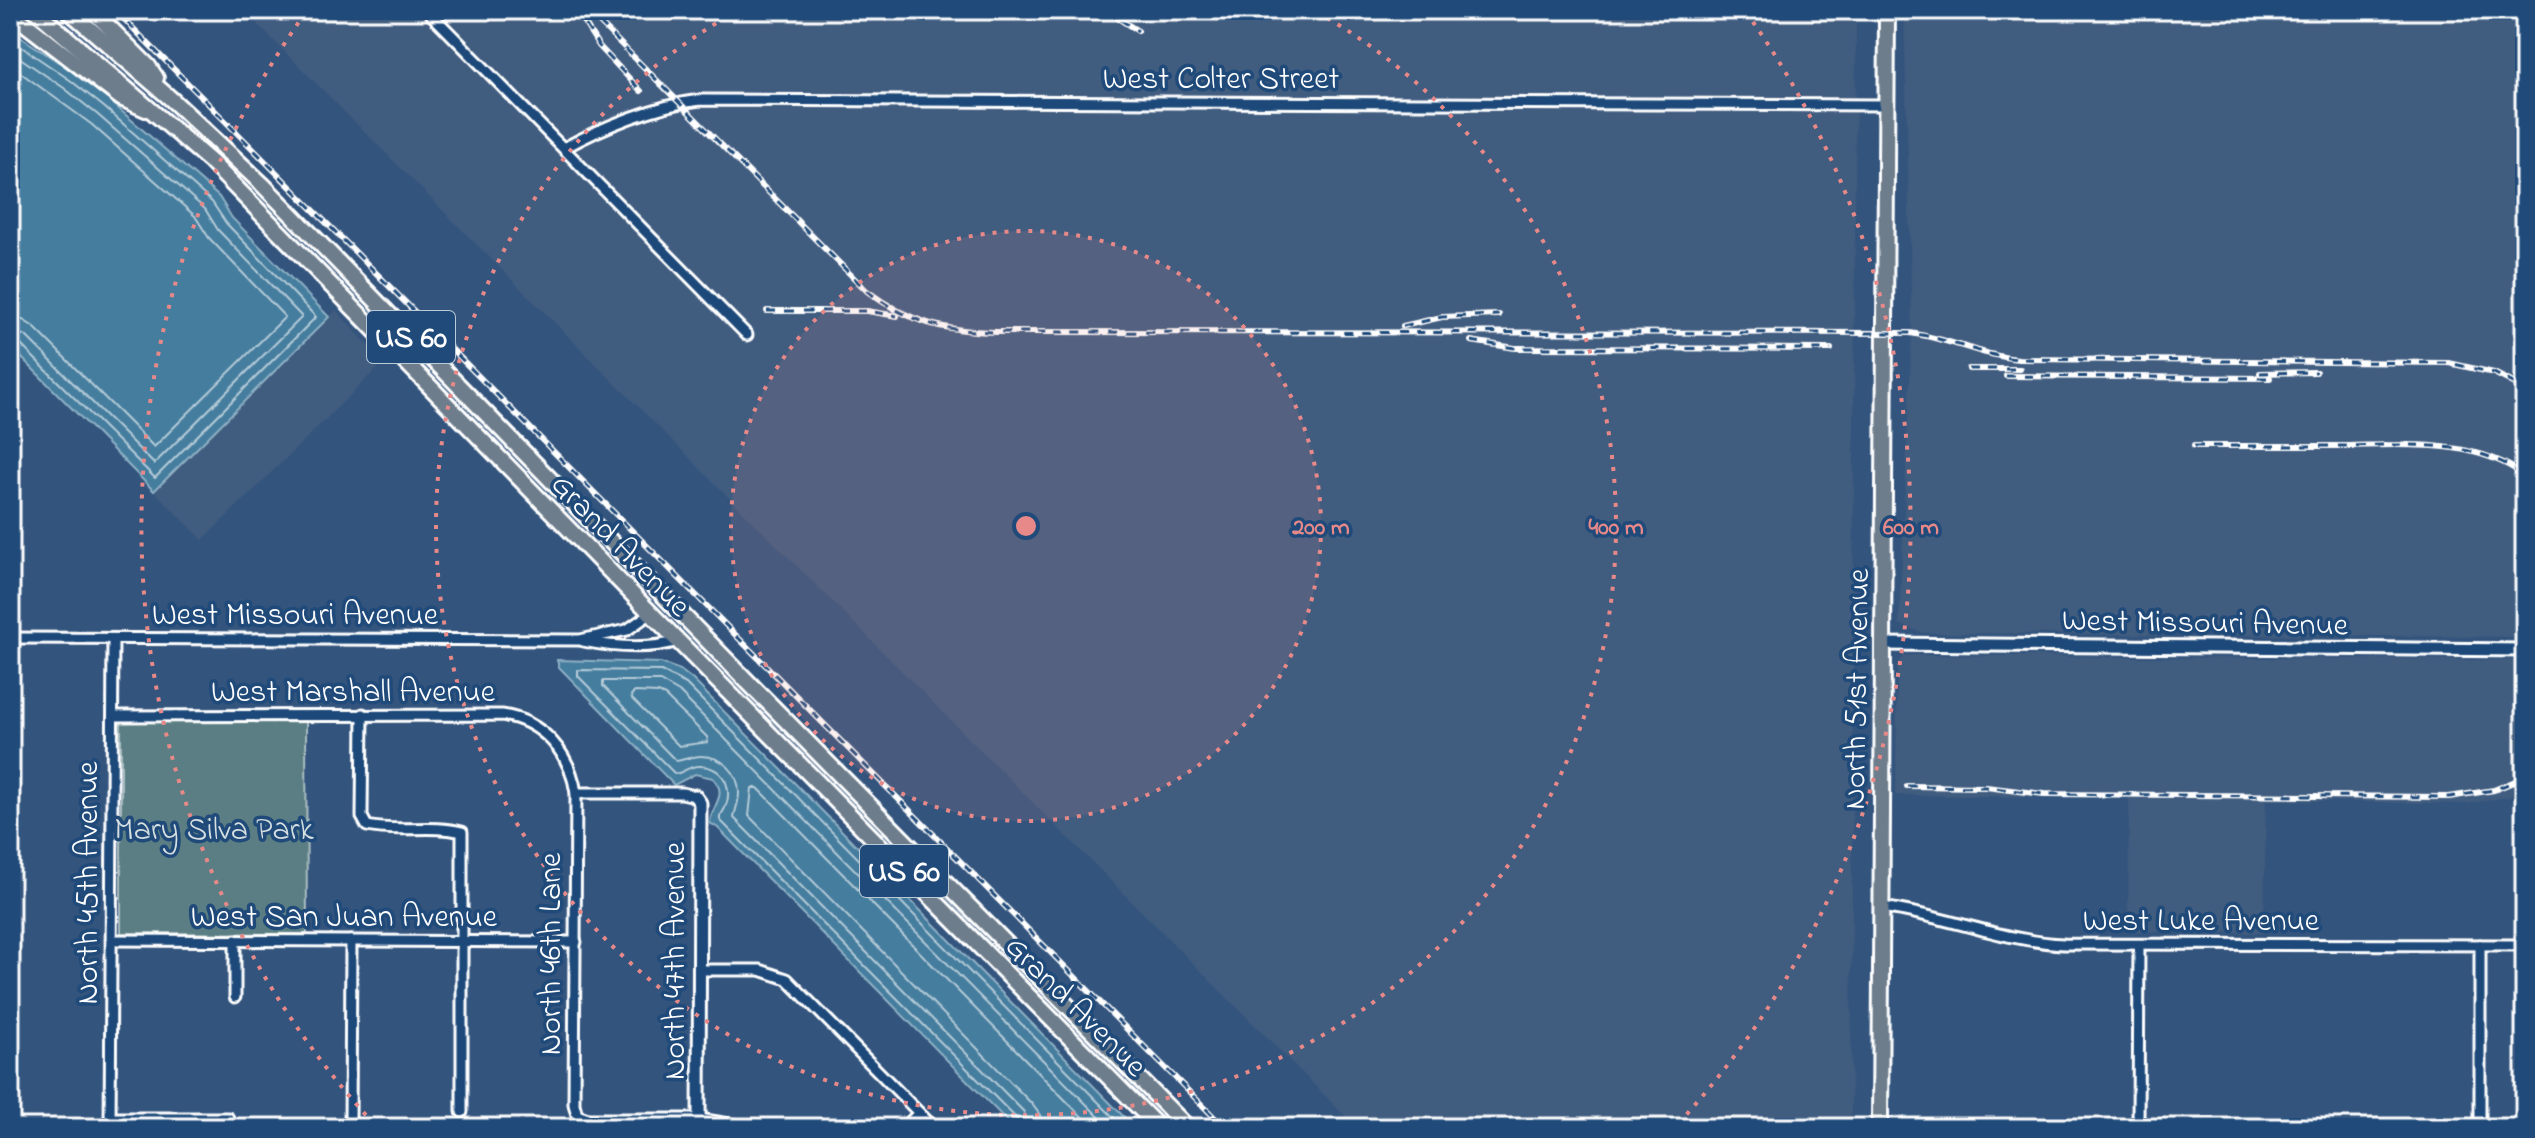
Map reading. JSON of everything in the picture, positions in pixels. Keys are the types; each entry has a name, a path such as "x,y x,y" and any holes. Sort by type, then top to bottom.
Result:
{"main road":[{"name":"Grand Avenue","path":"35,10 211,162 1159,1128"},
{"name":"Grand Avenue","path":"68,10 170,98 301,223 1188,1128"},
{"path":"92,10 148,66 170,98"},
{"name":"North 51st Avenue","path":"1880,1128 1887,10"},
{"path":"10,12 121,98 161,116"},
{"path":"651,613 661,611 669,615 722,669 743,677"}],"street":[{"path":"427,10 747,335"},
{"name":"West Colter Street","path":"564,148 680,102 700,100 1887,105"},
{"name":"West Missouri Avenue","path":"580,640 627,630 651,613"},
{"name":"West Missouri Avenue","path":"10,638 580,640 604,645 662,646 678,641"},
{"name":"North 45th Avenue","path":"110,1123 113,639"},
{"name":"West Missouri Avenue","path":"1884,644 2525,650"},
{"path":"363,714 362,817 367,826 462,832 462,1112"},
{"name":"West Marshall Avenue","path":"113,716 502,715 535,726 563,754 573,773 576,793"},
{"path":"576,793 682,793 695,796"},
{"name":"North 46th Lane","path":"576,793 574,1104 577,1115 588,1119 699,1124"},
{"name":"North 47th Avenue","path":"695,796 700,803 699,1124"},
{"name":"West Luke Avenue","path":"1881,907 1920,912 2042,943 2525,945"},
{"name":"West San Juan Avenue","path":"112,940 576,942"},
{"path":"235,940 235,997"},
{"path":"350,1128 351,941"},
{"path":"2138,1128 2139,945"},
{"path":"2480,945 2480,1128"},
{"path":"700,970 760,970 787,979 934,1128"},
{"path":"904,1128 919,1113"},
{"path":"110,1123 228,1118"},
{"path":"699,1124 754,1128"}],"shaded area":[{"path":"243,10 1856,10 1851,1128 1357,1128"},
{"path":"1904,10 2525,10 2525,637 1923,633 1899,624 1912,330"},
{"path":"336,310 384,362 203,540 154,491"},
{"path":"1904,656 2525,660 2525,794 2466,804 2266,800 2264,933 2128,931 2129,798 1896,795 1897,664"}],"green space":[{"name":"Mary Silva Park","path":"121,722 306,722 307,934 121,933"}],"water":[{"path":"10,30 75,73 219,197 232,218 329,317 154,491 10,346"},
{"path":"557,660 661,663 680,670 692,679 1135,1128 1014,1128 710,823 719,795 718,784 713,778 695,774 674,785 559,667"}],"railway":[{"path":"115,10 1225,1128"},
{"path":"576,10 599,46 641,91"},
{"path":"587,10 867,291 898,311 944,327 997,332 1910,333 2019,359 2449,363 2494,373 2525,389"},
{"path":"1105,10 1138,31"},
{"path":"767,311 867,311 897,316"},
{"path":"1403,326 1442,317 1499,315"},
{"path":"1471,341 1515,348 1831,349"},
{"path":"1969,369 2020,369"},
{"path":"2260,373 2316,372"},
{"path":"2006,376 2270,378"},
{"path":"2194,446 2433,446 2482,454 2525,476"},
{"path":"1907,786 1986,787 2044,794 2449,797 2494,790 2525,777"}]}
